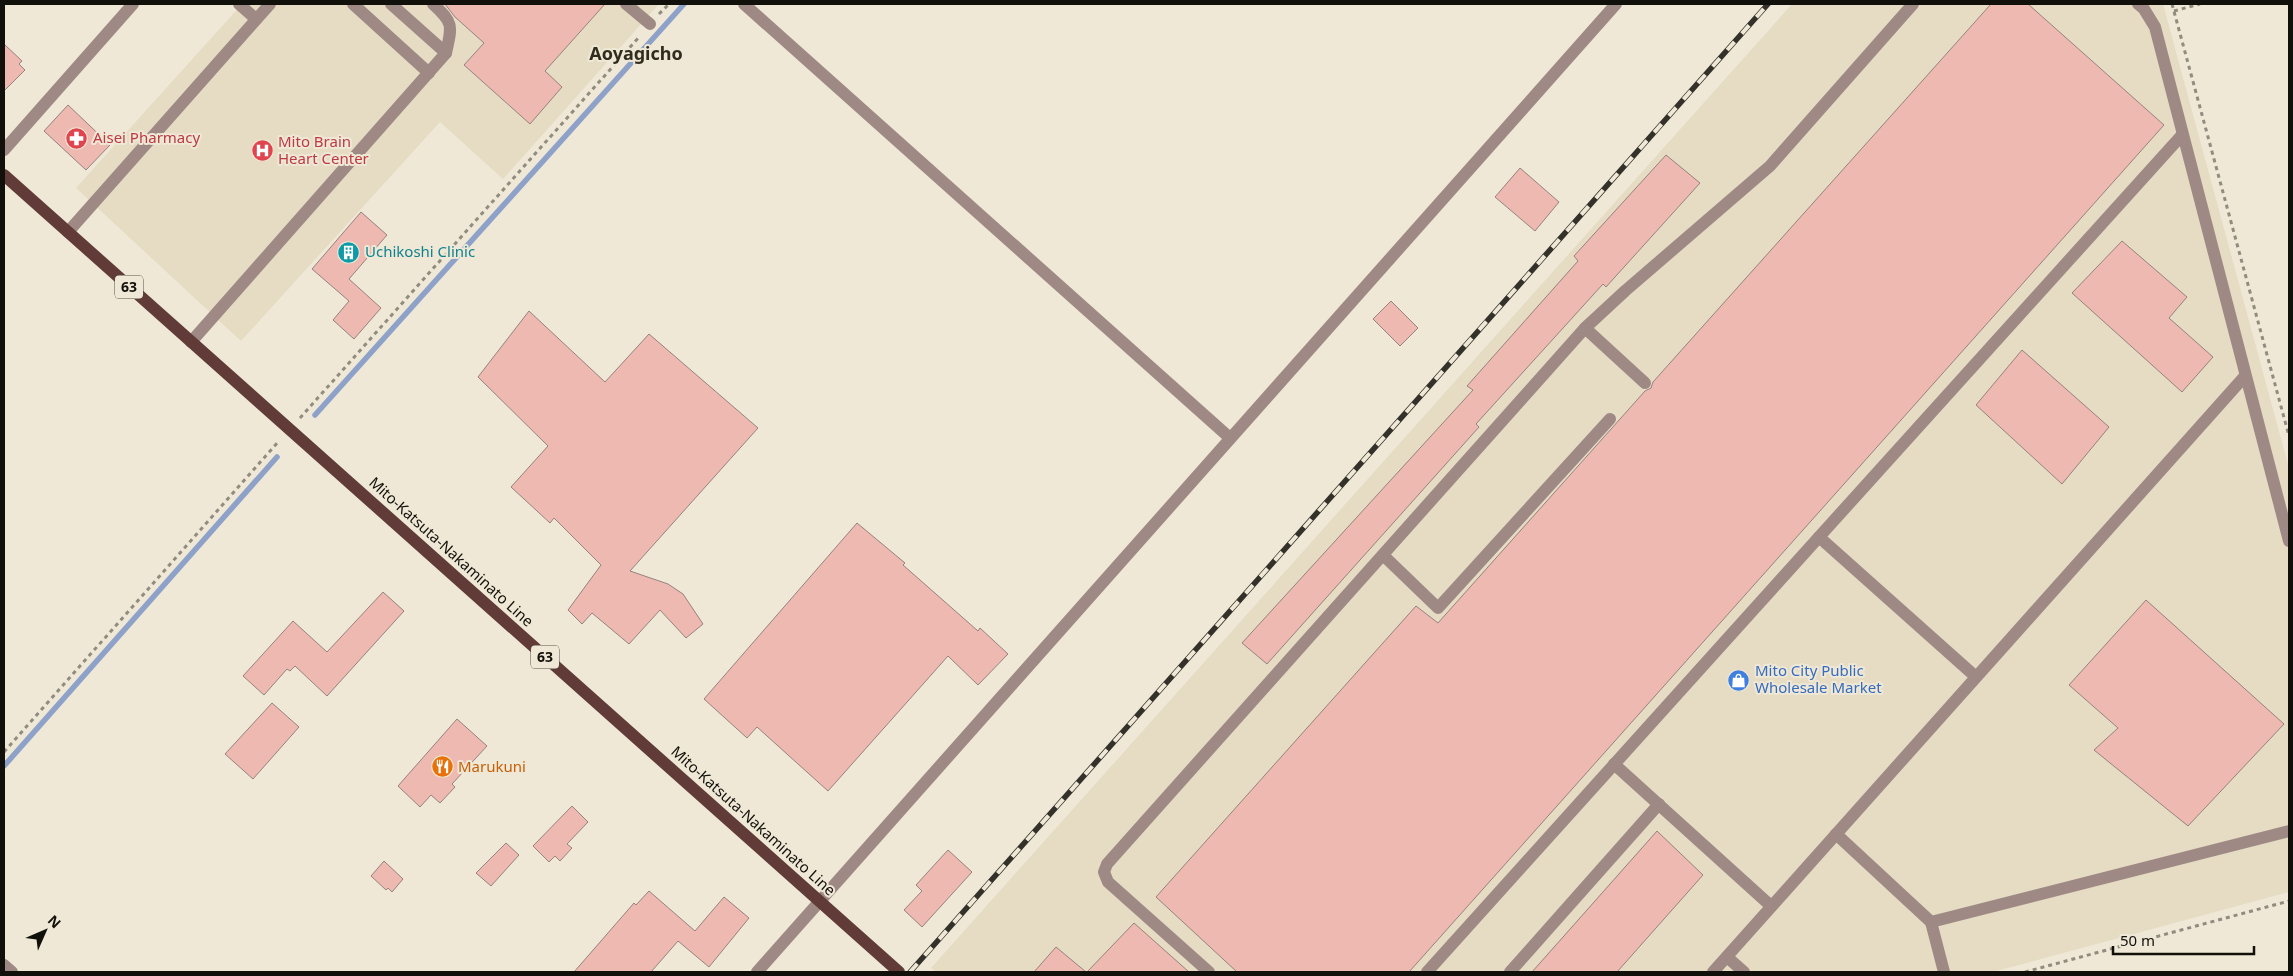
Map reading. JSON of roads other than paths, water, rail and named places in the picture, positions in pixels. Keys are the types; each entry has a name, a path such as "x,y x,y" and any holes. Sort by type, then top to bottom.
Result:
{"main road":[{"name":"Mito-Katsuta-Nakaminato Line","path":"4,175 899,972"}],"street":[{"path":"4,150 133,4"},
{"path":"239,4 256,19"},
{"path":"68,232 270,4"},
{"path":"353,4 429,73"},
{"path":"391,4 446,53"},
{"path":"191,342 446,53 451,31 448,18 433,4"},
{"path":"626,4 650,24"},
{"path":"744,4 1230,438"},
{"path":"758,972 1616,4"},
{"path":"1209,972 1108,882 1104,872 1107,864 1384,556 1585,328 1770,166 1913,4"},
{"path":"2138,4 2144,9 2155,27 2289,541"},
{"path":"1427,972 2182,135"},
{"path":"1585,328 1645,383"},
{"path":"1713,972 2245,376"},
{"path":"1384,556 1438,608 1610,419"},
{"path":"1819,537 1976,677"},
{"path":"1614,764 1771,906"},
{"path":"1510,972 1659,804"},
{"path":"1931,922 2289,831"},
{"path":"1836,834 1931,922 1944,972"},
{"path":"1727,957 1744,972"},
{"path":"4,965 12,972"}],"waterway":[{"path":"315,415 684,4"},
{"path":"4,766 277,457"}],"railway":[{"path":"910,972 1768,4"}],"place":[{"name":"Aisei Pharmacy","path":"77,138"},
{"name":"Mito Brain Heart Center","path":"262,151"},
{"name":"Uchikoshi Clinic","path":"349,252"},
{"name":"Mito City Public Wholesale Market","path":"1739,680"},
{"name":"Marukuni","path":"442,767"}],"district":[{"name":"Aoyagicho","path":"636,54"}]}
